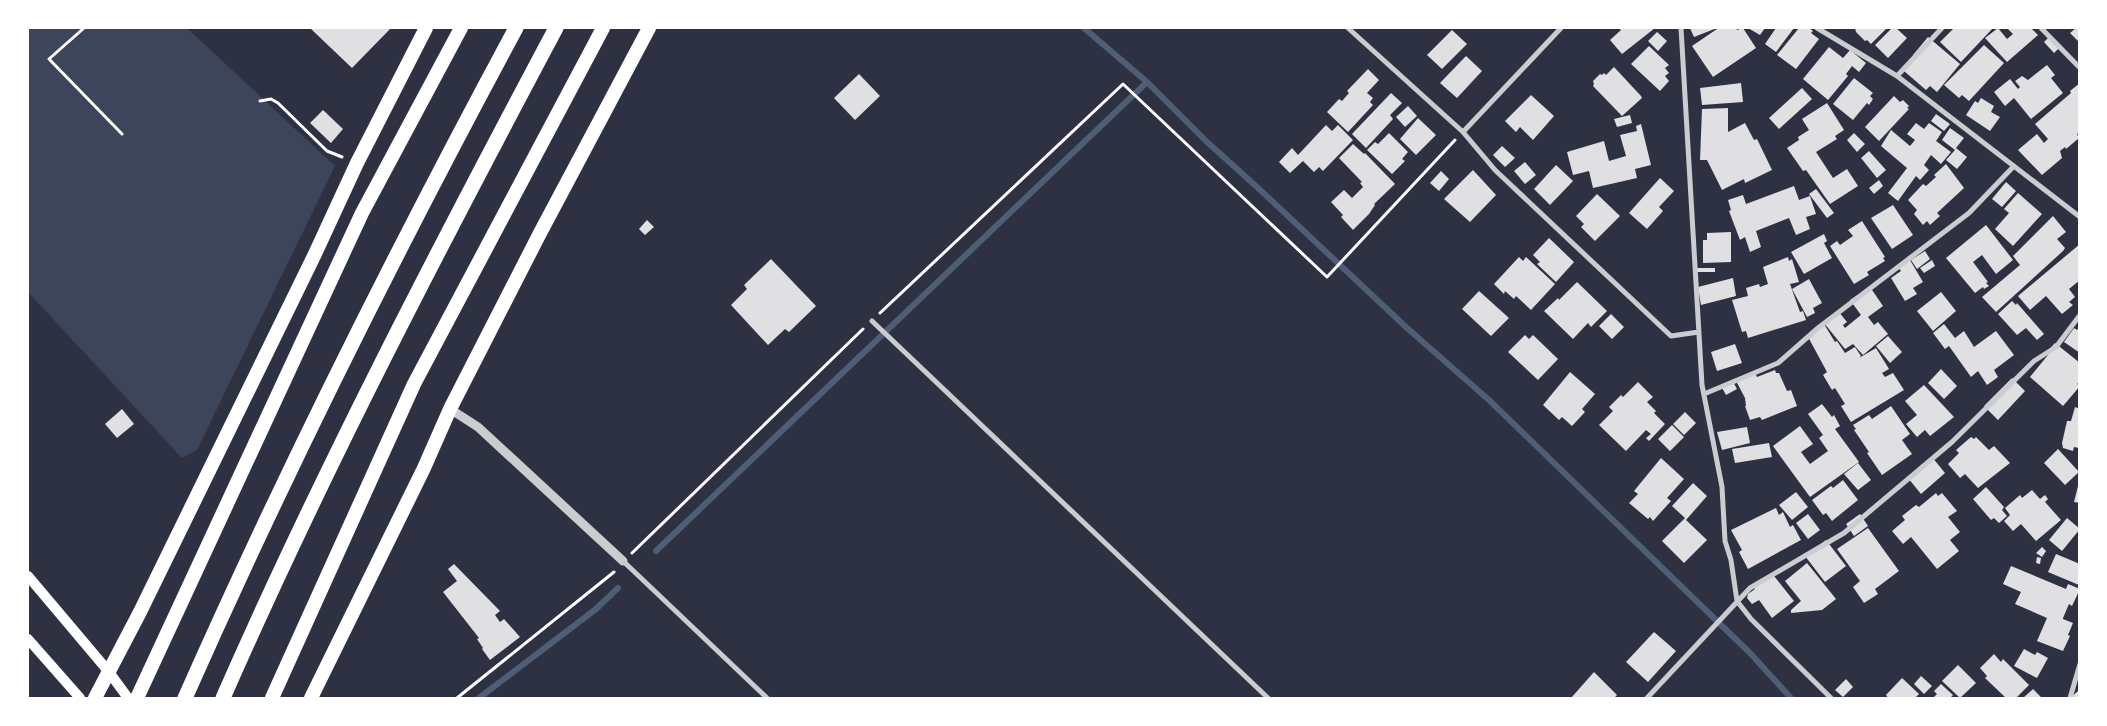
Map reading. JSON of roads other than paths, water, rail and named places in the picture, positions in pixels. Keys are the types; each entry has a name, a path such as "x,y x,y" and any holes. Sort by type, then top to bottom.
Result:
{"highway":[{"path":"95,698 140,612 314,256 356,163 426,28"},
{"path":"137,698 362,213 461,28"},
{"path":"185,698 332,384 429,189 516,28"},
{"path":"223,698 245,647 368,391 461,206 556,28"},
{"path":"272,698 414,384 603,28"},
{"path":"311,698 424,468 450,409 539,235 649,28"}],"main road":[{"path":"28,576 109,672 128,698"},
{"path":"28,639 80,698"}],"street":[{"path":"1348,28 1462,132 1495,170 1671,336 1699,332"},
{"path":"1462,132 1562,28"},
{"path":"1681,28 1704,394 1722,487 1725,541 1731,560 1737,601 1758,626 1831,698"},
{"path":"1817,28 1897,76 2080,217"},
{"path":"1897,76 1942,28"},
{"path":"2041,28 2080,68"},
{"path":"1704,394 1778,363 1818,328 1969,213 2014,166"},
{"path":"1647,698 1750,588 1844,532 1952,442 2034,361 2056,347 2080,316"},
{"path":"872,320 1268,698"},
{"path":"450,409 478,427 767,698"},
{"path":"2070,698 2080,664"}],"waterway":[{"path":"1084,28 1147,82 1206,141 1407,328 1489,400 1750,653 1791,698"},
{"path":"656,551 1147,82"},
{"path":"479,698 596,609 618,588"}]}
